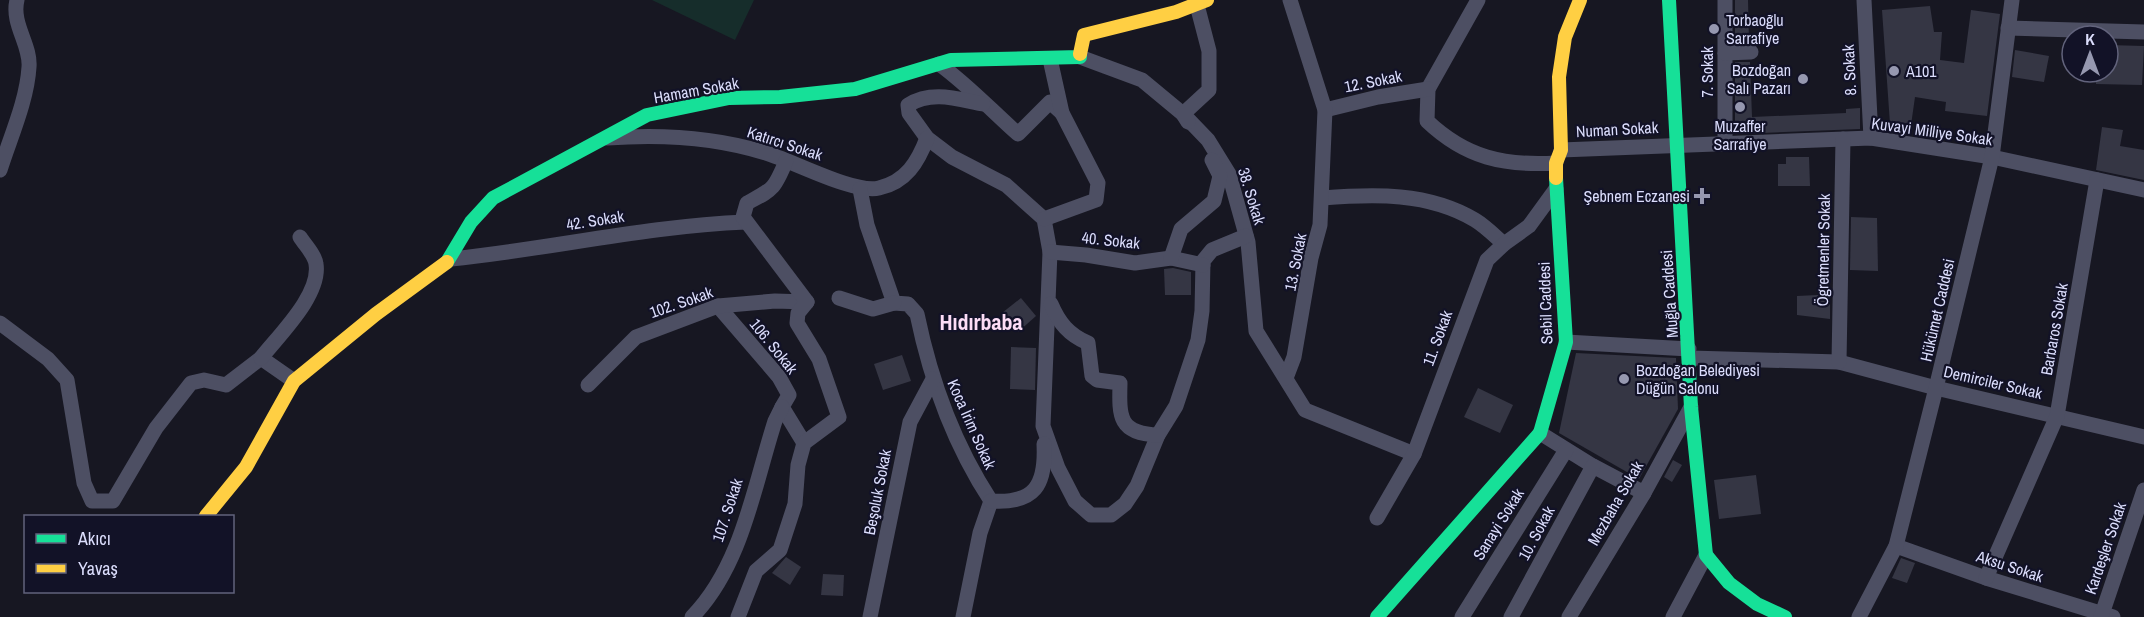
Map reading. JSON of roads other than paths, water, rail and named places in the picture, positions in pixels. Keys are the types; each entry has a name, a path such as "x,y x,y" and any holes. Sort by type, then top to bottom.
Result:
{"street":[{"path":"0,170 26,87 30,65 15,9 17,0"},
{"name":"13. Sokak","path":"1286,378 1294,357 1311,258 1320,225 1325,110 1290,0"},
{"path":"1428,89 1478,0"},
{"name":"Sebil Caddesi","path":"1377,617 1540,433 1566,342 1556,189 1559,77 1565,37 1580,0"},
{"name":"Muğla Caddesi","path":"1669,0 1675,145 1691,407 1706,555"},
{"name":"7. Sokak","path":"1725,0 1725,143"},
{"name":"8. Sokak","path":"1864,0 1871,138"},
{"name":"Hükümet Caddesi","path":"1859,617 1896,546 1936,388 1992,157 2012,0"},
{"path":"1080,57 1084,35 1202,2 1209,51 1209,90 1183,114 1220,176 1214,201 1181,229 1171,258"},
{"path":"2008,28 2144,32"},
{"path":"1725,53 1751,52"},
{"name":"Hamam Sokak","path":"294,381 376,314 451,259 471,222 494,198 647,115 729,98 780,98 855,89 965,58 1080,57"},
{"name":"38. Sokak","path":"1080,57 1142,80 1183,114 1208,140 1229,174 1246,236 1256,332 1286,378"},
{"path":"1044,219 1096,200 1098,183 1062,113 1050,59"},
{"path":"939,64 967,84 983,104 1018,134 1050,102 1062,113"},
{"name":"12. Sokak","path":"1325,110 1378,97 1428,89"},
{"name":"Numan Sokak","path":"1428,89 1427,122 1447,140 1487,159 1511,164 1675,145"},
{"path":"963,617 980,533 991,501 1014,503 1030,494 1040,482 1045,470 1043,426 1050,252 1044,219 1006,185 952,158 927,138 909,113 908,105 921,97 944,96 983,104"},
{"name":"Katırcı Sokak","path":"605,138 648,135 735,146 786,161 860,189 879,189 903,179 919,158 927,138"},
{"name":"Kuvayi Milliye Sokak","path":"1675,145 1871,138 1992,157 2144,190"},
{"name":"Ögretmenler Sokak","path":"1839,362 1843,140"},
{"path":"738,617 756,571 780,550 795,504 798,465 804,443 839,417 819,359 797,323 798,313 807,302 743,217 747,203 769,193 777,183 786,161"},
{"name":"Barbaros Sokak","path":"1986,578 2057,416 2097,180"},
{"path":"839,298 873,309 894,303 864,216 860,189"},
{"name":"11. Sokak","path":"1377,518 1414,454 1487,260 1529,226 1556,189"},
{"path":"1322,198 1373,195 1423,199 1476,220 1504,244"},
{"name":"42. Sokak","path":"451,259 501,254 657,228 746,222"},
{"path":"1043,426 1058,468 1075,501 1091,515 1111,515 1125,504 1137,486 1145,461 1158,435 1176,406 1198,340 1202,311 1203,265 1212,250 1246,236"},
{"path":"0,323 48,359 67,380 84,483 92,501 113,501 156,428 190,383 204,380 226,385 261,358 294,317 317,279 316,262 300,237"},
{"name":"40. Sokak","path":"1050,252 1135,263 1171,258 1203,265"},
{"path":"1049,299 1068,333 1088,344 1092,376 1098,380 1120,383 1119,411 1123,423 1139,434 1158,435"},
{"name":"102. Sokak","path":"588,385 636,338 718,306 776,301 807,302"},
{"name":"Koca İrim Sokak","path":"894,303 908,304 917,314 939,402 963,454 991,501"},
{"name":"106. Sokak","path":"718,306 779,377 789,395 782,407 804,443"},
{"name":"Demirciler Sokak","path":"1566,342 1689,354 1839,362 1936,388 2144,437"},
{"path":"207,515 246,467 294,381 261,358"},
{"path":"1286,378 1305,410 1414,454"},
{"name":"Beşoluk Sokak","path":"870,617 910,422 933,380"},
{"name":"107. Sokak","path":"692,617 720,577 739,540 772,431 782,407"},
{"name":"Mezbaha Sokak","path":"1569,617 1644,493 1691,407"},
{"path":"1540,433 1593,466 1644,493"},
{"name":"Sanayi Sokak","path":"1462,617 1566,450"},
{"name":"10. Sokak","path":"1511,617 1593,466"},
{"name":"Kardeşler Sokak","path":"2105,616 2144,490"},
{"name":"Aksu Sokak","path":"1896,546 2105,616"},
{"path":"1673,617 1706,555 1729,583 1757,604 1785,617"}],"place":[{"name":"Torbaoğlu Sarrafiye","path":"1714,29"},
{"name":"A101","path":"1894,71"},
{"name":"Bozdoğan Salı Pazarı","path":"1803,79"},
{"name":"Muzaffer Sarrafiye","path":"1740,107"},
{"name":"Şebnem Eczanesi","path":"1702,196"},
{"name":"Bozdoğan Belediyesi Düğün Salonu","path":"1624,379"}],"district":[{"name":"Hıdırbaba","path":"981,322"}]}
